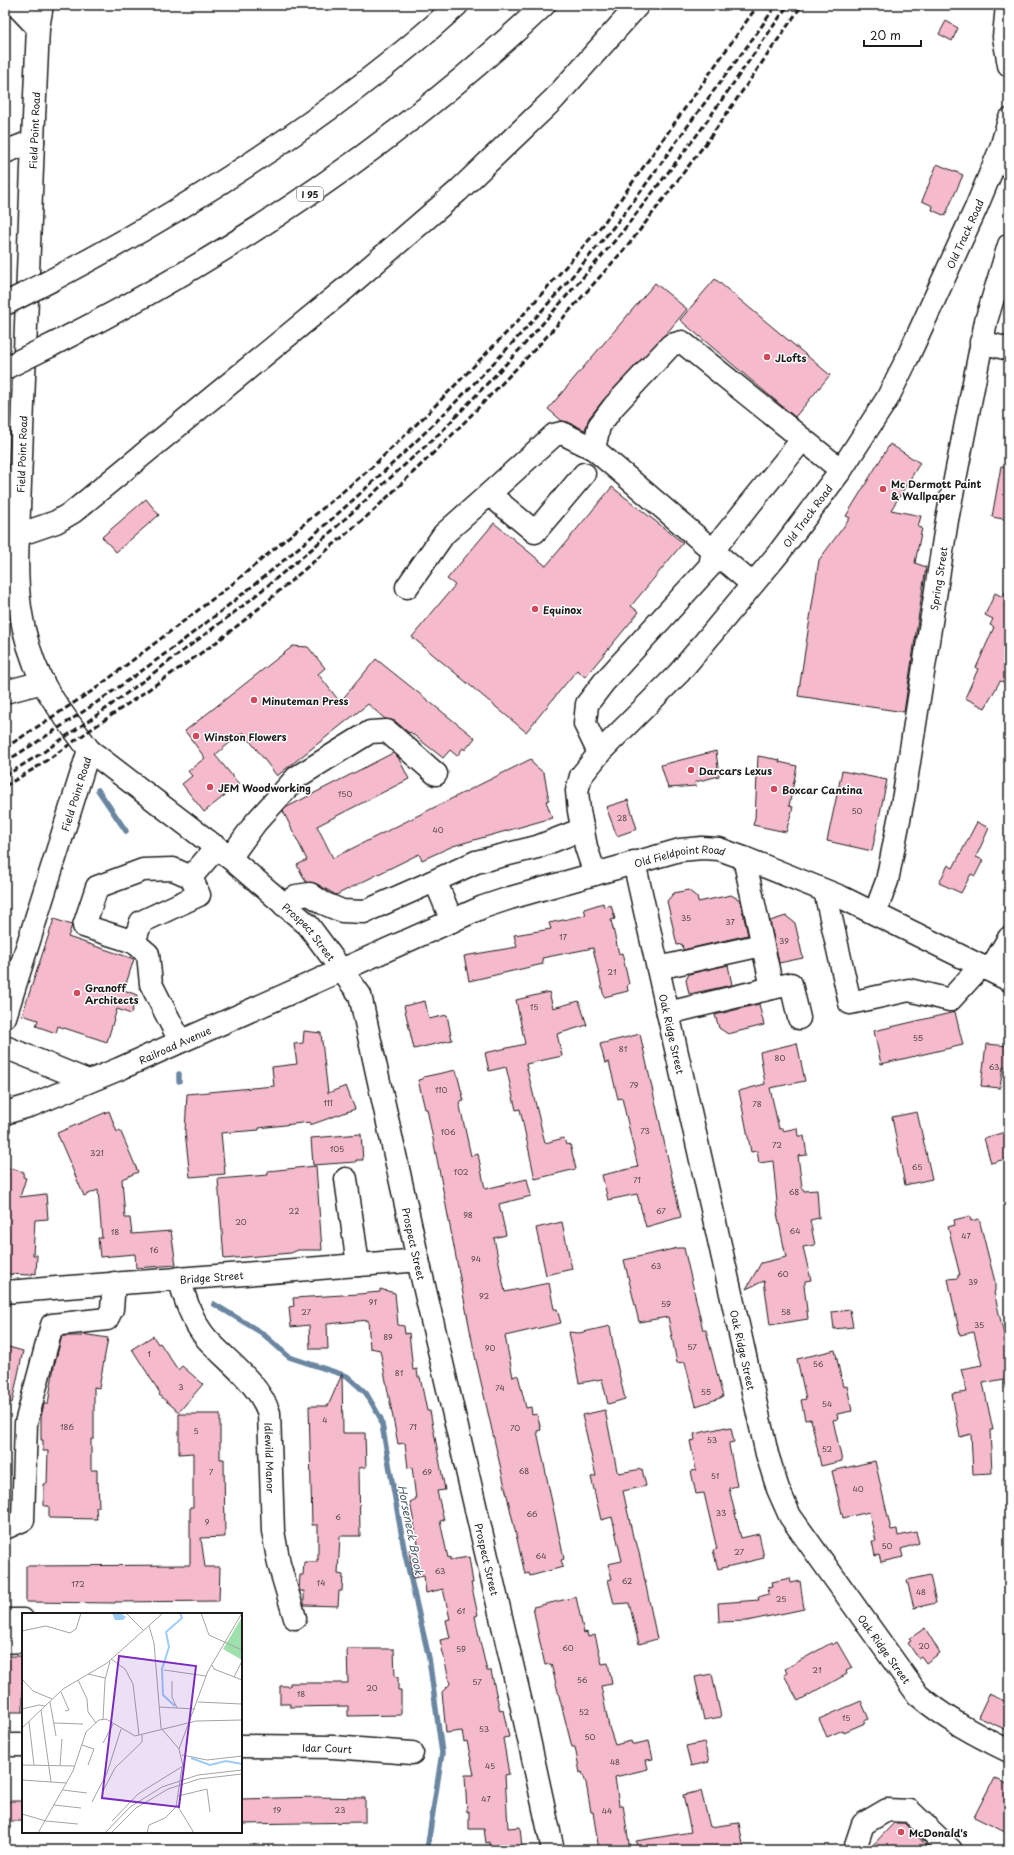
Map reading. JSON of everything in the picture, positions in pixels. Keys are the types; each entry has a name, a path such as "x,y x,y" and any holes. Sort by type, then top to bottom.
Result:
{"main road":[{"path":"16,5 38,28"},
{"name":"Field Point Road","path":"5,1017 89,750 43,682 27,642 18,602 18,534 33,141 38,28 42,5"},
{"path":"5,304 52,280 168,216 286,140 390,62 457,5"},
{"name":"I 95","path":"5,368 128,306 189,270 307,196 420,113 473,69 544,5"},
{"path":"18,534 56,522 73,512 401,241 497,155 549,104 638,5"},
{"path":"1006,5 1004,37 1009,65"},
{"name":"Old Track Road","path":"595,874 586,847 577,791 581,776 600,753 679,672 778,554 841,470 887,399 906,361 976,208 1001,148 1009,120"},
{"path":"5,152 33,141"},
{"name":"Spring Street","path":"875,913 887,881 904,794 947,520 986,321 1009,245"},
{"path":"594,449 599,426 614,406 672,345 682,342 841,470"},
{"path":"982,342 1009,349"},
{"path":"407,586 444,534 554,435 562,433 594,449 752,584"},
{"path":"600,753 585,724 587,704 604,682 710,566 713,550 802,440"},
{"path":"489,494 535,532 584,474"},
{"path":"5,692 43,682"},
{"path":"191,878 256,822 297,777 370,732 387,731 436,774"},
{"name":"Prospect Street","path":"89,750 223,852 308,925 360,995 418,1260 521,1703 553,1850"},
{"path":"284,905 296,896 310,894 323,903 342,911 364,912 476,862 537,846 583,829"},
{"name":"Old Fieldpoint Road","path":"341,969 452,921 510,898 680,850 702,848 719,849 825,891 875,913 1009,980"},
{"path":"744,858 772,988"},
{"name":"Oak Ridge Street","path":"634,862 767,1454 778,1489 790,1516 918,1695 944,1716 1009,1752"},
{"path":"134,942 141,922 199,895 191,878 174,869 143,870 97,887 84,926 134,942 148,954 151,984 180,1041"},
{"path":"432,882 438,885 452,921"},
{"path":"825,891 850,1003 909,990 950,1000 985,968 1009,938"},
{"path":"658,968 762,945"},
{"name":"Railroad Avenue","path":"5,1114 32,1105 88,1081 341,969"},
{"path":"668,1013 791,984 799,1018"},
{"path":"5,1047 88,1081"},
{"path":"346,1179 358,1265"},
{"name":"Bridge Street","path":"5,1292 179,1278 242,1275 418,1260"},
{"name":"Idlewild Manor","path":"179,1278 187,1305 206,1338 251,1382 263,1398 269,1413 273,1531 279,1564 295,1618"},
{"path":"5,1528 23,1520 26,1423 52,1325 107,1319 112,1309 114,1283"},
{"path":"5,1620 22,1620"},
{"path":"5,1642 22,1642"},
{"path":"5,1745 22,1745"},
{"name":"Idar Court","path":"242,1746 333,1747 412,1753"},
{"path":"858,1850 855,1848 863,1824 886,1810 910,1810 951,1850"}],"building":[{"path":"946,21 958,28 952,41 939,34"},
{"path":"937,164 963,175 945,216 932,210 933,206 922,201"},
{"path":"715,279 830,375 795,417 680,320"},
{"path":"655,283 687,309 666,334 605,398 589,418 585,430 568,422 562,421 548,409"},
{"path":"890,444 920,463 891,510 921,516 918,527 922,528 915,563 926,567 904,712 798,696 819,560 850,518 846,516"},
{"path":"1001,466 1009,467 1009,520 992,517"},
{"name":"Equinox","path":"612,487 683,543 631,606 639,612 585,677 577,670 526,732 412,637 455,585 447,579 494,523 546,566"},
{"path":"146,499 159,515 116,552 102,537"},
{"path":"1009,584 1009,684 1000,681 985,708 965,698 994,627 990,625 993,619 985,615 995,593 1003,597"},
{"path":"293,646 308,647 325,668 318,674 340,702 376,659 475,738 465,750 463,748 457,756 450,750 443,758 395,721 385,719 368,704 277,776 243,732 215,755 239,784 204,812 182,784 192,776 188,771 205,758 185,731"},
{"name":"Darcars Lexus","path":"716,751 719,776 695,782 696,786 668,788 661,765"},
{"path":"393,753 398,757 409,779 317,826 333,858 531,759 533,764 544,773 549,800 546,801 552,818 453,846 422,860 419,854 336,895 317,884 306,882 297,865 307,860 283,811 287,807"},
{"name":"Boxcar Cantina","path":"758,756 780,760 779,762 797,766 789,806 793,807 786,832 753,825 755,818"},
{"path":"842,771 887,780 872,851 827,841"},
{"path":"628,800 637,829 617,836 606,807"},
{"path":"977,822 989,828 976,857 983,860 975,876 971,874 961,893 939,883 948,865 953,868"},
{"path":"688,890 697,897 698,902 731,895 740,900 748,935 683,950 682,944 677,945 667,901 674,893"},
{"path":"603,903 604,907 611,905 615,919 611,920 619,954 622,953 629,984 627,985 628,991 604,997 593,948 542,958 543,964 469,981 464,956 517,947 514,935 551,929 549,923 586,915 584,909"},
{"path":"786,916 795,923 803,958 779,963 770,921"},
{"path":"54,919 72,925 68,937 134,959 124,990 137,995 131,1014 117,1009 107,1042 58,1026 56,1033 36,1026 38,1020 22,1015"},
{"path":"728,965 732,985 689,994 686,980 689,974"},
{"path":"549,992 553,1008 579,1001 587,1025 557,1034 562,1056 526,1064 545,1143 564,1138 566,1145 570,1144 576,1169 535,1179 520,1109 516,1110 506,1067 489,1071 485,1053 525,1044 516,1000"},
{"path":"425,1001 429,1019 447,1015 452,1040 414,1049 404,1006"},
{"path":"759,1004 764,1025 728,1034 719,1028 715,1015"},
{"path":"955,1012 963,1045 881,1064 874,1031"},
{"path":"304,1031 321,1033 328,1093 346,1086 355,1109 310,1125 310,1122 259,1128 259,1130 221,1133 225,1174 190,1177 185,1132 187,1094 274,1086 272,1067 297,1064 294,1044 303,1043"},
{"path":"640,1034 681,1217 646,1227 637,1194 608,1200 602,1175 638,1167 622,1098 618,1099 609,1062 605,1063 600,1044"},
{"path":"797,1043 805,1081 770,1088 779,1129 783,1128 783,1131 797,1128 798,1136 804,1136 807,1155 798,1156 802,1187 804,1191 817,1190 819,1218 810,1220 815,1245 803,1247 811,1280 805,1281 804,1285 808,1319 770,1325 764,1281 746,1289 761,1263 786,1257 777,1213 773,1161 759,1163 757,1151 751,1152 739,1091 765,1084 760,1052"},
{"path":"986,1044 1009,1046 1009,1068 1003,1067 1000,1088 981,1086"},
{"path":"456,1070 464,1101 459,1102 471,1156 478,1154 485,1189 527,1179 531,1196 499,1204 506,1235 494,1238 505,1292 549,1283 554,1309 557,1309 561,1323 505,1336 513,1377 518,1375 526,1408 531,1407 532,1415 537,1414 541,1430 537,1431 564,1559 561,1560 563,1567 530,1576 529,1573 525,1574 475,1356 427,1109 425,1109 418,1080 423,1079 423,1077"},
{"path":"109,1111 117,1132 120,1130 138,1172 122,1179 125,1218 130,1218 132,1234 171,1231 176,1265 136,1268 135,1254 100,1257 98,1238 102,1238 98,1190 84,1196 57,1133"},
{"path":"917,1112 932,1179 905,1185 892,1117"},
{"path":"1009,1131 1009,1158 991,1163 984,1138"},
{"path":"361,1134 363,1160 356,1160 356,1162 313,1165 311,1138"},
{"path":"316,1166 322,1250 298,1250 291,1253 224,1259 218,1179 268,1175 268,1171"},
{"path":"5,1167 24,1172 23,1177 26,1178 20,1197 46,1194 48,1219 35,1220 33,1255 37,1255 36,1274 5,1274"},
{"path":"970,1216 971,1221 979,1219 995,1282 994,1292 1005,1339 1009,1338 1009,1378 983,1383 993,1430 990,1430 992,1473 973,1474 971,1434 960,1437 952,1394 967,1392 961,1369 982,1365 974,1332 960,1335 948,1279 958,1278 958,1275 960,1275 948,1227 955,1225 954,1220"},
{"path":"562,1222 572,1269 546,1275 536,1228"},
{"path":"684,1248 703,1330 706,1330 723,1397 696,1406 685,1362 677,1363 668,1317 639,1322 624,1260"},
{"path":"380,1289 395,1293 398,1325 404,1326 405,1334 409,1333 413,1370 417,1369 427,1411 430,1411 445,1490 437,1491 444,1520 440,1521 448,1558 450,1557 450,1560 469,1557 473,1583 471,1583 478,1615 475,1616 480,1641 487,1671 491,1671 500,1711 503,1710 509,1737 503,1738 509,1774 505,1775 508,1828 520,1827 522,1848 489,1850 489,1842 486,1843 484,1829 469,1829 469,1811 467,1812 465,1775 474,1775 467,1741 464,1742 462,1731 446,1733 442,1692 450,1684 440,1640 450,1638 446,1620 450,1619 443,1589 426,1593 424,1576 413,1578 409,1550 419,1549 410,1502 416,1499 412,1467 408,1468 405,1443 398,1444 380,1350 370,1348 368,1320 327,1324 328,1349 310,1349 309,1325 291,1327 289,1307 294,1306 293,1298 380,1292"},
{"path":"850,1310 853,1327 834,1329 832,1312"},
{"path":"610,1326 625,1399 608,1404 602,1379 579,1383 569,1332 579,1333"},
{"path":"82,1334 108,1338 99,1388 94,1387 94,1439 91,1439 91,1470 97,1470 99,1507 96,1507 97,1519 49,1518 49,1506 44,1506 44,1484 47,1484 48,1451 43,1451 43,1440 41,1440 41,1417 44,1404 48,1404 54,1366 62,1336 82,1336"},
{"path":"153,1336 158,1344 160,1343 178,1370 182,1366 203,1384 179,1412 159,1395 160,1393 132,1349"},
{"path":"5,1346 23,1351 12,1403 5,1402"},
{"path":"835,1350 843,1387 847,1386 852,1411 837,1414 838,1419 833,1420 842,1461 821,1466 811,1419 805,1420 801,1400 806,1399 797,1359"},
{"path":"342,1374 343,1433 365,1433 366,1467 359,1468 360,1536 340,1536 338,1574 343,1575 342,1591 339,1591 338,1606 304,1605 304,1591 300,1591 299,1589 300,1575 303,1575 304,1562 317,1562 317,1559 318,1560 318,1525 312,1525 309,1406 328,1406"},
{"path":"605,1410 617,1471 619,1473 642,1469 646,1486 623,1491 634,1541 636,1541 640,1557 657,1639 639,1644 629,1603 614,1604 608,1580 612,1579 608,1564 622,1561 612,1517 601,1520 591,1477 596,1476 582,1415"},
{"path":"179,1414 220,1414 220,1459 224,1459 225,1537 201,1538 205,1567 220,1567 219,1601 115,1603 26,1602 26,1566 190,1565 190,1507 193,1507 193,1453 179,1454"},
{"path":"726,1427 726,1429 731,1428 734,1442 729,1443 729,1445 737,1486 729,1488 741,1538 759,1534 764,1558 718,1569 713,1550 717,1549 704,1493 696,1494 691,1471 696,1470 690,1441 695,1440 694,1434"},
{"path":"875,1461 891,1530 897,1529 898,1536 916,1532 919,1543 901,1549 903,1557 881,1562 879,1555 875,1556 872,1541 876,1541 869,1512 843,1518 832,1471"},
{"path":"930,1575 936,1603 914,1608 907,1580"},
{"path":"790,1578 791,1583 800,1581 804,1609 747,1621 719,1622 718,1603 759,1600 758,1597 769,1594 768,1588 773,1587 772,1582"},
{"path":"576,1597 584,1633 587,1632 588,1637 595,1635 602,1664 608,1663 612,1684 601,1686 609,1727 615,1745 631,1741 632,1744 635,1744 649,1741 653,1759 646,1760 648,1769 615,1777 619,1805 623,1805 630,1850 599,1850 593,1812 591,1812 586,1783 582,1772 580,1773 575,1747 572,1747 551,1664 545,1665 540,1643 533,1607"},
{"path":"925,1628 940,1653 926,1663 921,1656 918,1658 908,1643 911,1641 909,1639"},
{"path":"837,1642 852,1668 846,1671 847,1674 798,1701 784,1675 787,1673 785,1669 831,1643 832,1645"},
{"path":"347,1649 394,1649 395,1677 398,1677 398,1690 401,1690 401,1715 348,1716 348,1706 290,1707 290,1704 280,1704 280,1686 290,1686 290,1683 348,1683"},
{"path":"5,1656 22,1656 22,1712 5,1712"},
{"path":"712,1674 721,1717 704,1720 695,1677"},
{"path":"989,1694 1009,1703 1009,1731 978,1717"},
{"path":"861,1701 869,1719 864,1721 865,1723 844,1732 843,1730 827,1737 819,1719"},
{"path":"704,1742 709,1762 691,1766 686,1746"},
{"path":"994,1778 1009,1785 1009,1834 974,1817"},
{"path":"701,1791 710,1827 739,1823 744,1850 637,1850 636,1841 691,1832 683,1795"},
{"path":"317,1797 365,1798 365,1822 242,1824 242,1799"},
{"path":"5,1801 22,1801 22,1821 5,1821"},
{"name":"McDonald's","path":"894,1823 904,1823 931,1850 870,1850 870,1848"}],"waterway":[{"name":"Horseneck Brook","path":"98,790 126,831"},
{"name":"Horseneck Brook","path":"179,1074 179,1081"},
{"name":"Horseneck Brook","path":"214,1304 262,1333 289,1357 347,1376 366,1393 381,1419 405,1554 429,1658 442,1753 427,1850"}],"railway":[{"path":"5,748 95,689 231,585 371,468 426,415 516,323 603,224 758,5"},
{"path":"5,762 89,708 171,649 252,587 330,521 405,452 477,380 546,306 611,230 757,33 776,5"},
{"path":"5,776 45,751 107,708 244,605 313,548 442,431 523,346 619,236 700,131 788,5"},
{"path":"5,786 37,767 214,644 251,615 373,511 452,435 539,345 630,243 709,139 802,5"}],"place":[{"name":"JLofts","path":"767,357"},
{"name":"Mc Dermott Paint & Wallpaper","path":"883,489"},
{"name":"Equinox","path":"535,609"},
{"name":"Minuteman Press","path":"254,700"},
{"name":"Winston Flowers","path":"196,736"},
{"name":"Darcars Lexus","path":"691,770"},
{"name":"JEM Woodworking","path":"210,787"},
{"name":"Boxcar Cantina","path":"774,789"},
{"name":"Granoff Architects","path":"77,993"},
{"name":"McDonald's","path":"901,1832"}]}
